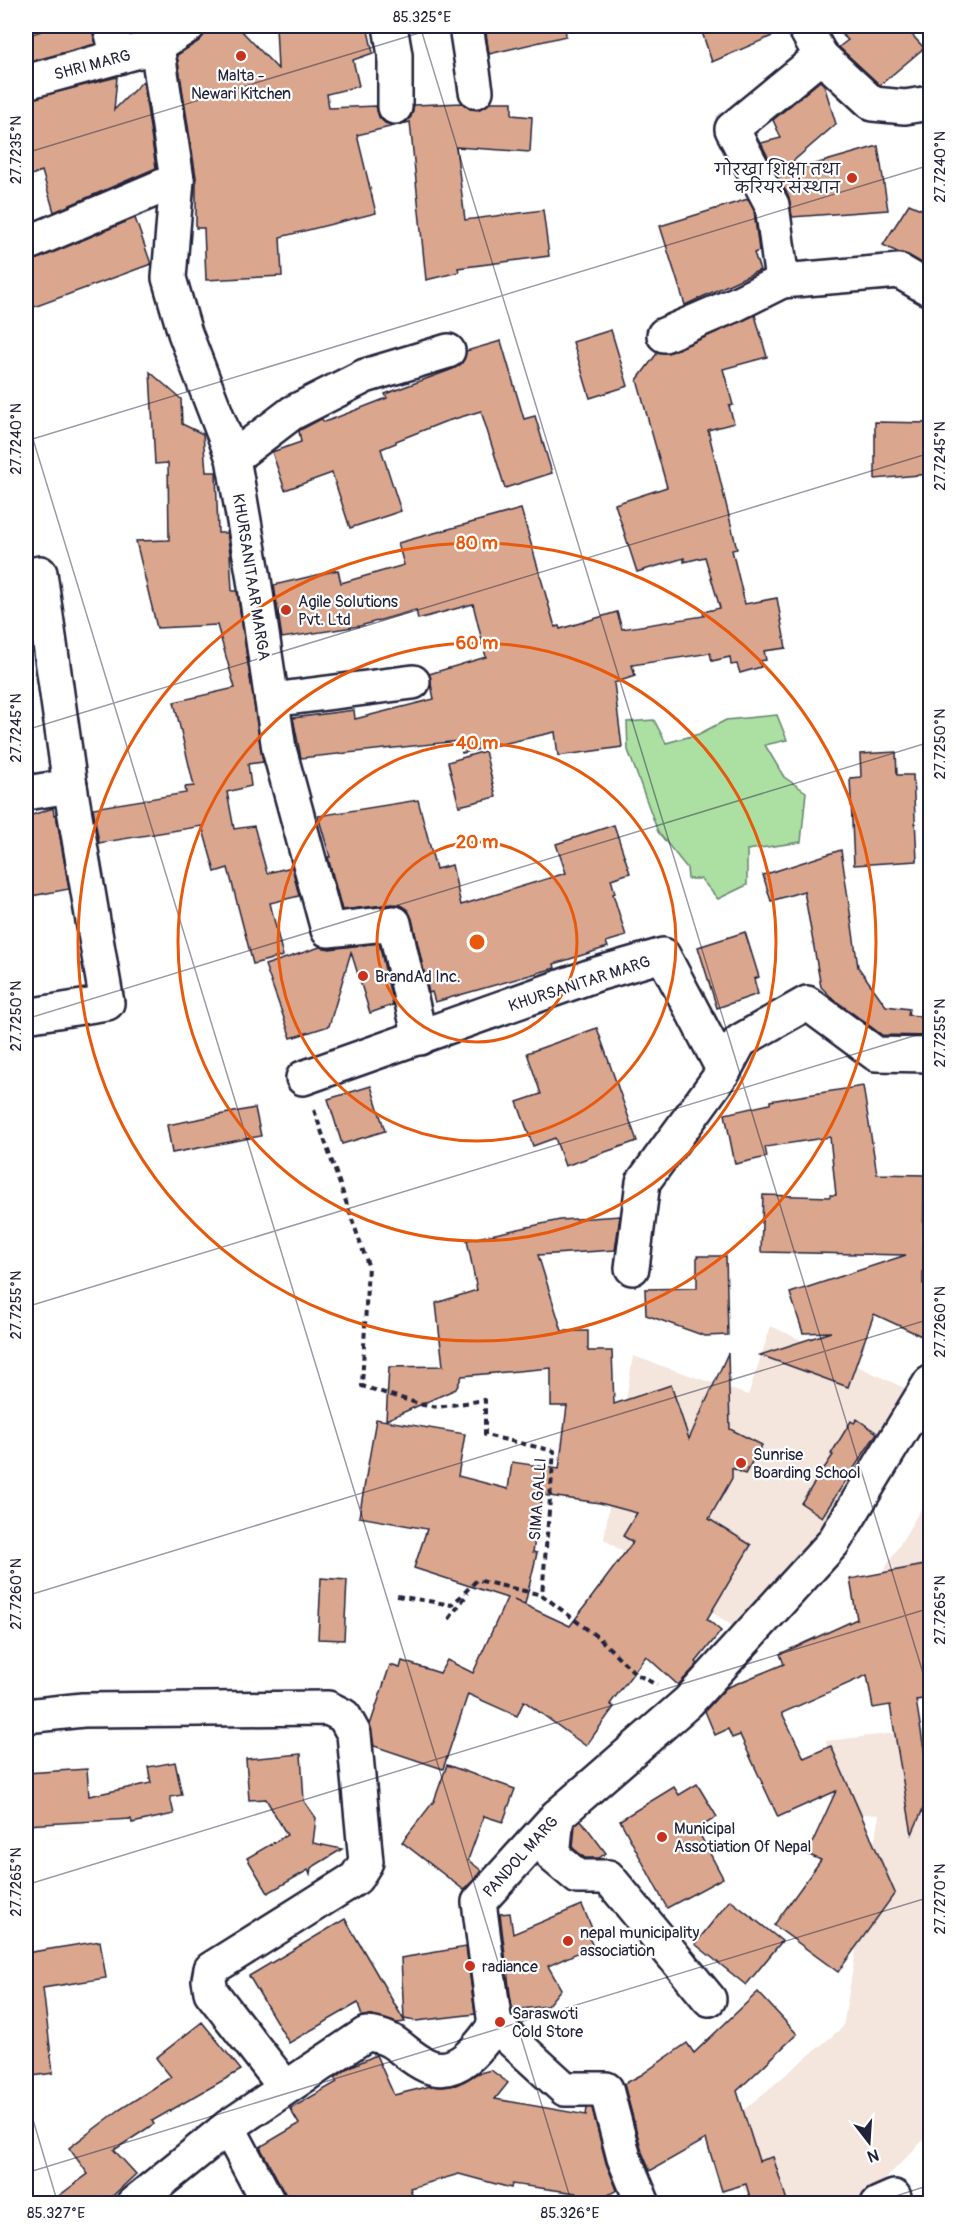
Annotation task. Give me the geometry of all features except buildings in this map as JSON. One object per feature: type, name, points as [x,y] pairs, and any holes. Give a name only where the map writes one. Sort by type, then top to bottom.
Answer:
[{"type":"street","points":[[110,26],[118,57]]},
{"type":"street","name":"SHRI MARG","points":[[26,82],[157,46],[189,26]]},
{"type":"street","points":[[390,26],[395,56],[395,107]]},
{"type":"street","points":[[466,26],[476,91]]},
{"type":"street","points":[[804,26],[821,56],[873,104],[905,107],[930,103]]},
{"type":"street","name":"KHURSANITAAR MARGA","points":[[157,46],[177,180],[169,278],[185,333],[233,458],[279,749],[328,930],[394,923],[420,1038]]},
{"type":"street","points":[[782,280],[772,205],[732,129],[821,56]]},
{"type":"street","points":[[26,244],[177,180]]},
{"type":"street","points":[[664,334],[736,304],[782,280],[899,271],[930,289]]},
{"type":"street","points":[[233,458],[292,413],[365,376],[448,351]]},
{"type":"street","points":[[26,576],[40,573],[70,786],[107,1003],[26,1016]]},
{"type":"street","points":[[272,700],[413,682]]},
{"type":"street","points":[[26,793],[70,786]]},
{"type":"street","name":"KHURSANITAR MARG","points":[[303,1078],[597,974],[663,955],[724,1071]]},
{"type":"street","points":[[632,1268],[643,1182],[724,1071],[740,1041],[807,1003],[876,1054],[930,1055]]},
{"type":"street","name":"PANDOL MARG","points":[[495,2025],[479,1902],[557,1816],[688,1702],[832,1543],[930,1383]]},
{"type":"street","points":[[26,1716],[83,1710],[328,1708],[344,1716],[354,1734],[366,1862],[356,1878],[211,1969],[209,1980],[211,1992],[285,2087]]},
{"type":"street","points":[[557,1816],[553,1856],[578,1877],[608,1877],[709,1999]]},
{"type":"street","points":[[133,2204],[228,2127],[366,2034],[382,2035],[428,2066],[443,2068],[458,2064],[471,2056],[495,2025],[565,2089],[606,2089],[624,2158],[643,2204]]},
{"type":"street","points":[[228,2127],[269,2204]]},
{"type":"path","name":"SIMA GALLI","points":[[303,1078],[368,1264],[362,1386],[423,1405],[438,1407],[485,1400],[485,1435],[554,1451],[542,1595]]},
{"type":"path","points":[[477,1580],[542,1595],[600,1639],[636,1674],[688,1702]]},
{"type":"path","points":[[397,1596],[452,1605],[477,1580]]},
{"type":"path","points":[[449,1618],[477,1580]]},
{"type":"shaded area","points":[[913,26],[930,26],[930,49],[918,30]]},
{"type":"shaded area","name":"Sunrise Boarding School","points":[[771,1326],[911,1391],[822,1531],[734,1627],[604,1539],[633,1356],[748,1395]]},
{"type":"shaded area","points":[[930,1494],[930,1575],[876,1584]]},
{"type":"shaded area","points":[[930,1729],[930,2133],[861,2204],[754,2203],[731,2172],[715,2134],[843,2027],[879,1815],[833,1812],[826,1741]]},
{"type":"green space","points":[[777,715],[787,740],[765,745],[784,777],[806,792],[801,842],[747,850],[747,885],[718,899],[701,879],[688,879],[687,868],[658,832],[628,750],[627,722],[654,720],[666,743],[699,734],[726,720]]},
{"type":"place","name":"Malta - Newari Kitchen","points":[[241,56]]},
{"type":"place","name":"गोरखा शिक्षा तथा करियर संस्थान","points":[[852,178]]},
{"type":"place","name":"Agile Solutions Pvt. Ltd","points":[[286,610]]},
{"type":"place","name":"BrandAd Inc.","points":[[363,976]]},
{"type":"place","name":"Sunrise Boarding School","points":[[741,1463]]},
{"type":"place","name":"Municipal Assotiation Of Nepal","points":[[662,1837]]},
{"type":"place","name":"nepal municipality association","points":[[568,1941]]},
{"type":"place","name":"radiance","points":[[470,1966]]},
{"type":"place","name":"Saraswoti Cold Store","points":[[500,2022]]}]
